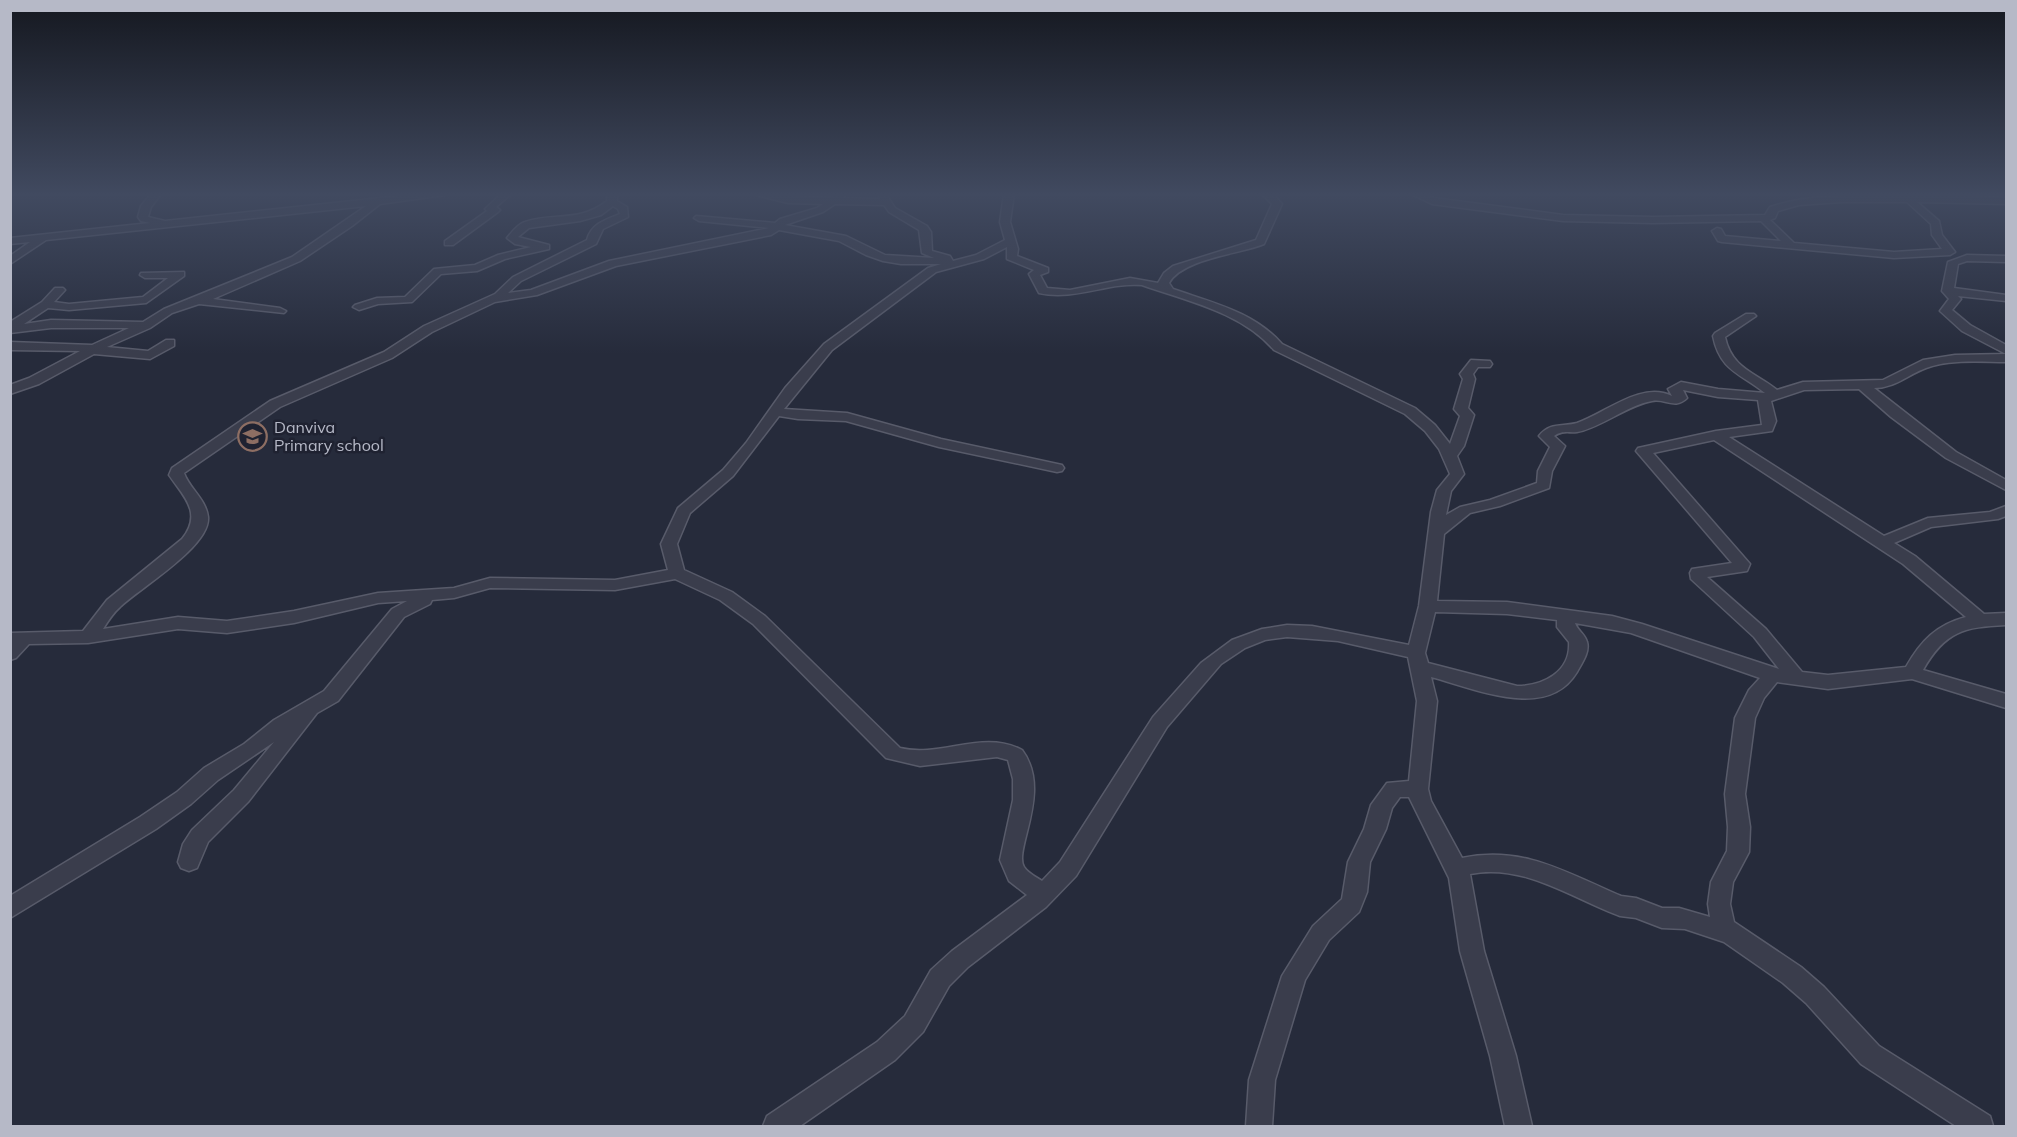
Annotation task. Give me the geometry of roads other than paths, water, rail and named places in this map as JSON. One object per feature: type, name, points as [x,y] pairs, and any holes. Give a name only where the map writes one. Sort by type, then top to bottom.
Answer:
[{"type":"street","points":[[10,261],[30,247]]},
{"type":"street","points":[[10,390],[34,381],[90,348],[146,325],[168,311],[296,259],[314,247]]},
{"type":"street","points":[[359,307],[377,301],[410,300],[438,271],[478,268],[502,257],[545,247]]},
{"type":"street","points":[[88,637],[113,604],[180,550],[198,528],[200,523],[198,507],[176,475],[177,471],[275,404],[388,355],[428,329],[490,301],[504,292],[517,279],[548,266],[563,255],[586,247]]},
{"type":"street","points":[[490,301],[533,292],[613,263],[695,247]]},
{"type":"street","points":[[860,247],[878,256],[900,260],[961,262]]},
{"type":"street","points":[[927,247],[927,253],[961,262]]},
{"type":"street","points":[[677,573],[669,544],[678,518],[688,506],[728,473],[823,353],[847,332],[924,275],[940,267],[980,257],[999,247]]},
{"type":"street","points":[[1013,247],[1011,255],[1013,259],[1044,270],[1034,274],[1043,291],[1077,293],[1134,281],[1168,290],[1240,317],[1266,332],[1278,347],[1410,411],[1430,428],[1449,456],[1457,474],[1444,490],[1419,661],[1427,701],[1418,789],[1421,802],[1456,868],[1462,885],[1472,951],[1503,1056],[1518,1126]]},
{"type":"street","points":[[1168,290],[1163,280],[1170,272],[1243,247]]},
{"type":"street","points":[[1812,247],[1894,255],[1950,252],[1946,247]]},
{"type":"street","points":[[2007,259],[1967,258],[1953,262],[1948,291],[1955,299],[1946,309],[1948,314],[1972,332],[2007,350]]},
{"type":"street","points":[[46,304],[69,307],[146,300],[180,274],[145,275]]},
{"type":"street","points":[[10,328],[46,304],[59,290]]},
{"type":"street","points":[[1948,291],[2007,298]]},
{"type":"street","points":[[196,300],[280,311]]},
{"type":"street","points":[[1750,316],[1719,336],[1721,352],[1739,372],[1770,396]]},
{"type":"street","points":[[10,328],[51,324],[146,325]]},
{"type":"street","points":[[10,345],[90,348],[150,355],[170,343]]},
{"type":"street","points":[[1438,531],[1465,510],[1495,503],[1544,485],[1545,471],[1558,447],[1546,436],[1560,427],[1576,428],[1640,399],[1660,395],[1672,401],[1680,398],[1675,389],[1681,386],[1719,393],[1770,396],[1803,386],[1892,382],[1923,364],[1955,359],[2007,358]]},
{"type":"street","points":[[1449,456],[1457,446],[1467,415],[1461,410],[1469,379],[1466,374],[1474,363],[1486,364]]},
{"type":"street","points":[[1861,384],[1896,414],[1951,454],[2007,486]]},
{"type":"street","points":[[1770,396],[1764,401],[1769,415],[1770,424],[1767,428],[1716,435],[1643,451],[1742,564],[1742,567],[1702,572],[1697,576],[1699,579],[1760,633],[1796,678]]},
{"type":"street","points":[[775,411],[798,415],[847,417],[939,443],[1057,468]]},
{"type":"street","points":[[1716,435],[1883,542],[1928,574],[1980,620]]},
{"type":"street","points":[[1883,542],[1928,522],[1993,516],[2007,510]]},
{"type":"street","points":[[10,908],[148,823],[184,798],[211,774],[251,749],[281,725],[335,692],[398,613],[412,604],[490,584],[615,585],[677,573],[726,596],[759,620],[893,753],[904,757],[928,759],[995,749],[1015,755],[1021,764],[1024,787],[1021,816],[1011,850],[1011,860],[1014,870],[1043,893]]},
{"type":"street","points":[[10,654],[17,639],[88,637],[165,624],[226,627],[294,617],[378,598],[440,595]]},
{"type":"street","points":[[1428,606],[1479,606],[1566,615],[1636,628],[1772,675],[1828,682],[1884,674],[1912,673],[2007,701]]},
{"type":"street","points":[[777,1126],[886,1051],[914,1024],[940,978],[960,959],[1043,893],[1068,869],[1084,846],[1109,800],[1160,722],[1173,711],[1206,668],[1240,642],[1274,631],[1297,629],[1419,661],[1516,693],[1532,693],[1562,681],[1577,657],[1578,640],[1566,627],[1566,615]]},
{"type":"street","points":[[1912,673],[1928,646],[1948,629],[1980,620],[2007,619]]},
{"type":"street","points":[[1729,933],[1720,919],[1719,904],[1722,882],[1738,852],[1739,827],[1735,794],[1746,718],[1756,695],[1772,675]]},
{"type":"street","points":[[189,862],[194,844],[200,836],[241,796],[312,708]]},
{"type":"street","points":[[1258,1126],[1262,1080],[1294,976],[1321,933],[1351,905],[1356,892],[1359,862],[1389,795],[1394,789],[1418,789]]},
{"type":"street","points":[[1456,868],[1485,862],[1526,866],[1620,906],[1649,910],[1662,918],[1680,918],[1729,933],[1792,975],[1815,994],[1870,1055],[1980,1126]]},
{"type":"place","name":"Danviva Primary school","points":[[253,436]]}]
